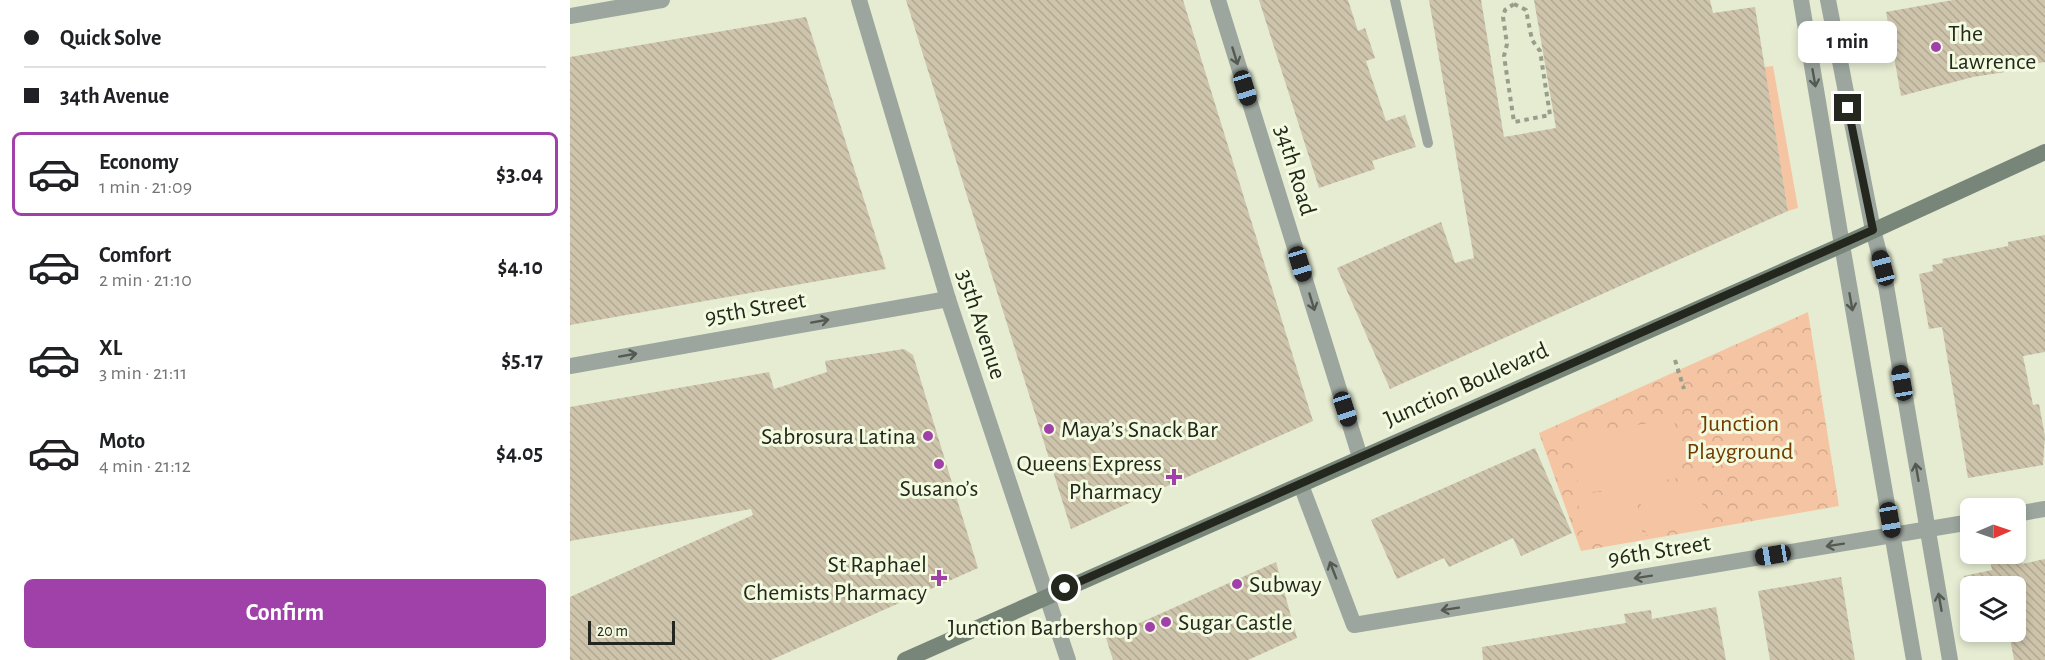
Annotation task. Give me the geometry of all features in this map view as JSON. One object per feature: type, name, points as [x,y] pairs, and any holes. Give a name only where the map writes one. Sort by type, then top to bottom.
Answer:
[{"type":"main road","name":"Junction Boulevard","points":[[905,660],[1842,245],[2045,152]]},
{"type":"street","points":[[570,16],[662,0]]},
{"type":"street","name":"35th Avenue","points":[[860,0],[948,298],[1068,660]]},
{"type":"street","name":"34th Road","points":[[1218,0],[1360,457]]},
{"type":"street","points":[[1801,0],[1914,660]]},
{"type":"street","points":[[1828,0],[1873,230],[1883,268],[1950,660]]},
{"type":"street","name":"95th Street","points":[[570,366],[948,298]]},
{"type":"street","name":"96th Street","points":[[1301,485],[1354,625],[1960,524]]},
{"type":"street","points":[[2026,512],[2045,509]]},
{"type":"lane","points":[[1395,0],[1428,143]]},
{"type":"path","points":[[1513,2],[1526,10],[1532,40],[1540,51],[1550,115],[1514,122],[1504,56],[1507,44],[1503,17],[1505,10],[1513,2]]},
{"type":"path","points":[[1675,360],[1684,389]]},
{"type":"green space","points":[[1773,66],[1798,208],[1788,211],[1764,67]]},
{"type":"green space","name":"Junction Playground","points":[[1808,312],[1839,506],[1581,551],[1539,433]]},
{"type":"green space","points":[[1674,419],[1683,477],[1580,494],[1571,436]]},
{"type":"green space","points":[[1698,479],[1706,524],[1646,535],[1638,489]]},
{"type":"green space","points":[[1634,486],[1643,536],[1585,545],[1577,496]]},
{"type":"building","points":[[906,0],[1183,0],[1313,421],[1071,529]]},
{"type":"building","points":[[1259,0],[1348,0],[1358,31],[1365,28],[1375,58],[1366,61],[1386,121],[1405,115],[1416,147],[1372,161],[1375,169],[1319,188]]},
{"type":"building","points":[[1429,0],[1481,0],[1504,137],[1556,128],[1534,0],[1710,0],[1713,13],[1755,7],[1788,211],[1390,389],[1337,268],[1441,222],[1455,263],[1474,258]]},
{"type":"building","name":"The Lawrence","points":[[1953,0],[2045,0],[2045,62],[2023,66],[2024,69],[1973,77],[1901,96],[1886,12]]},
{"type":"building","points":[[806,17],[886,269],[570,325],[570,57]]},
{"type":"building","points":[[2045,235],[2045,352],[2023,356],[2033,405],[2039,404],[2045,436],[2043,465],[1968,478],[1942,327],[1929,329],[1919,274],[1933,271],[1932,265],[1943,263],[1942,259],[2008,246],[2008,242]]},
{"type":"building","points":[[904,349],[913,355],[978,568],[771,660],[570,660],[570,597],[753,515],[751,509],[570,541],[570,407],[769,372],[774,389],[827,372],[825,361]]},
{"type":"building","points":[[1535,448],[1572,533],[1521,556],[1513,538],[1449,567],[1444,558],[1397,579],[1371,520]]},
{"type":"building","points":[[2045,559],[2045,660],[2014,660],[2011,642],[2026,642],[2026,576],[1964,576],[1992,570],[1991,564],[2026,564]]},
{"type":"building","points":[[1276,562],[1297,638],[1248,660],[1113,660],[1106,638]]},
{"type":"building","points":[[1841,577],[1855,660],[1770,660],[1758,591]]},
{"type":"building","points":[[1716,607],[1726,660],[1483,660],[1482,647],[1626,623],[1624,614],[1651,610],[1652,619]]},
{"type":"place","name":"The Lawrence","points":[[1936,47]]},
{"type":"place","name":"Maya’s Snack Bar","points":[[1049,429]]},
{"type":"place","name":"Sabrosura Latina","points":[[928,436]]},
{"type":"place","name":"Susano’s","points":[[939,464]]},
{"type":"place","name":"Queens Express Pharmacy","points":[[1174,477]]},
{"type":"place","name":"St Raphael Chemists Pharmacy","points":[[939,578]]},
{"type":"place","name":"Subway","points":[[1237,584]]},
{"type":"place","name":"Sugar Castle","points":[[1166,622]]},
{"type":"place","name":"Junction Barbershop","points":[[1150,627]]},
{"type":"route","points":[[1065,588],[1873,230],[1848,108]]}]
